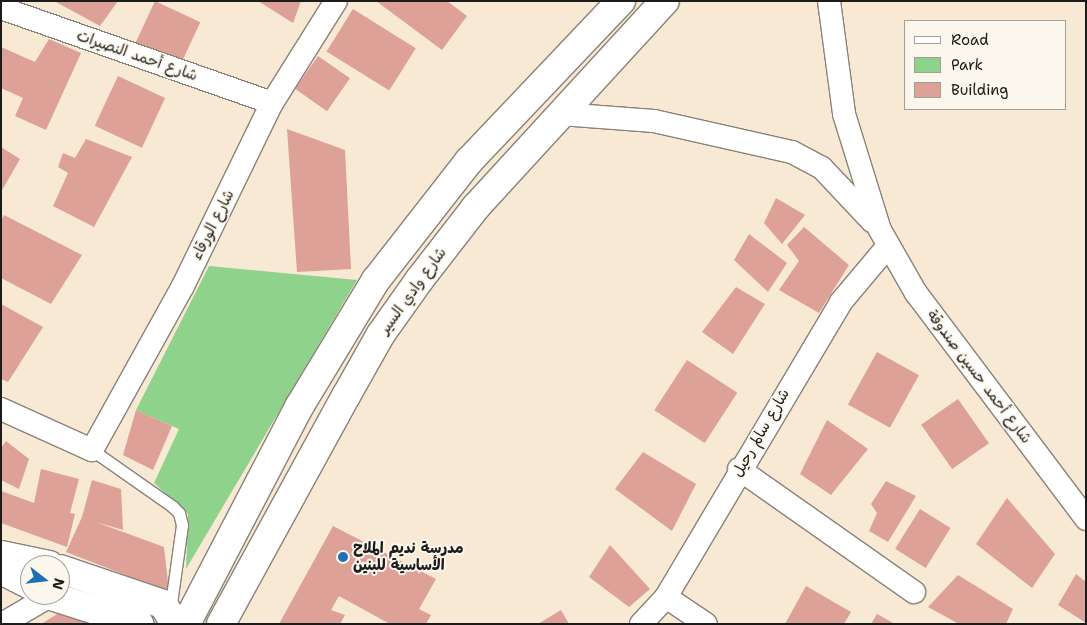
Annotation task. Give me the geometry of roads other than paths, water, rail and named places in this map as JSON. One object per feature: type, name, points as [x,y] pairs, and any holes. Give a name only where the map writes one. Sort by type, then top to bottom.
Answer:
[{"type":"main road","name":"شارع وادي السير","points":[[222,624],[382,334],[475,208],[665,1]]},
{"type":"main road","points":[[70,571],[154,600],[177,620],[313,382],[376,280],[468,161],[612,7]]},
{"type":"main road","points":[[1,555],[20,559]]},
{"type":"main road","points":[[245,624],[254,567]]},
{"type":"main road","points":[[1,570],[20,580]]},
{"type":"main road","points":[[70,601],[139,624]]},
{"type":"street","name":"شارع الورقاء","points":[[92,450],[182,286],[272,103],[336,1]]},
{"type":"street","name":"شارع أحمد حسين صندوقة","points":[[829,1],[844,114],[884,238]]},
{"type":"street","name":"شارع أحمد النصيرات","points":[[1,8],[272,103]]},
{"type":"street","name":"شارع أحمد حسين صندوقة","points":[[561,114],[654,121],[792,152],[822,168],[884,238],[916,293],[1086,519]]},
{"type":"street","name":"شارع سالم رحيل","points":[[641,624],[666,597],[739,469],[840,302],[884,238]]},
{"type":"street","points":[[1,409],[92,450]]},
{"type":"street","points":[[739,469],[914,592]]},
{"type":"street","points":[[666,597],[706,624]]},
{"type":"street","points":[[2,624],[26,605]]},
{"type":"lane","points":[[92,450],[172,506],[179,513],[182,525],[177,620]]},
{"type":"place","name":"مدرسة نديم الملاح الأساسية للبنين","points":[[343,557]]}]
